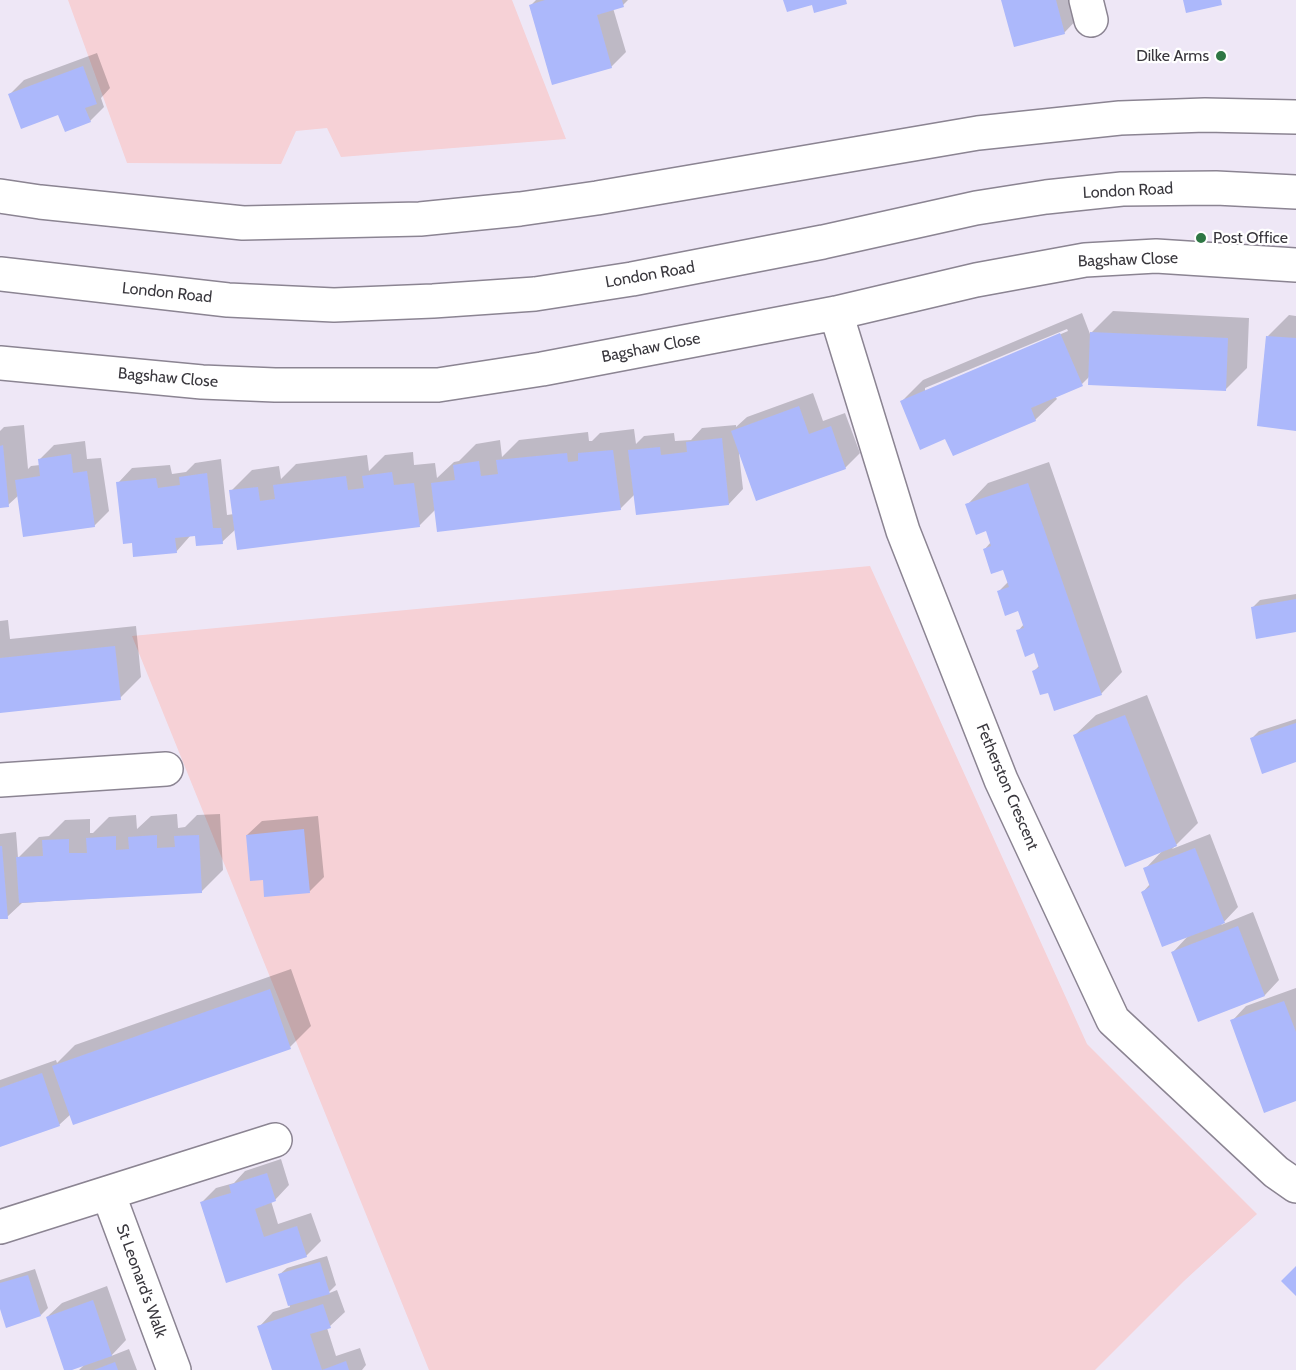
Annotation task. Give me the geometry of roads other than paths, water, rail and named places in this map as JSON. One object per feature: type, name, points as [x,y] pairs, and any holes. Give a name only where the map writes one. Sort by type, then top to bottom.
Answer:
[{"type":"main road","points":[[0,196],[243,223],[420,219],[520,209],[597,198],[978,133],[1120,118],[1205,115],[1296,117]]},
{"type":"main road","name":"London Road","points":[[0,274],[228,300],[334,305],[433,301],[535,294],[632,279],[823,242],[976,208],[1046,197],[1122,189],[1216,188],[1296,192]]},
{"type":"main road","name":"Bagshaw Close","points":[[0,363],[202,382],[275,385],[438,385],[542,369],[836,313],[976,280],[1085,260],[1156,256],[1296,265]]},
{"type":"main road","name":"Fetherston Crescent","points":[[836,313],[903,531],[1001,780],[1113,1020],[1276,1172],[1296,1186]]},
{"type":"main road","points":[[0,780],[166,769]]},
{"type":"main road","points":[[0,1227],[275,1140]]},
{"type":"main road","name":"St Leonard's Walk","points":[[108,1193],[174,1370]]},
{"type":"place","name":"Dilke Arms","points":[[1221,56]]},
{"type":"place","name":"Post Office","points":[[1201,238]]}]
